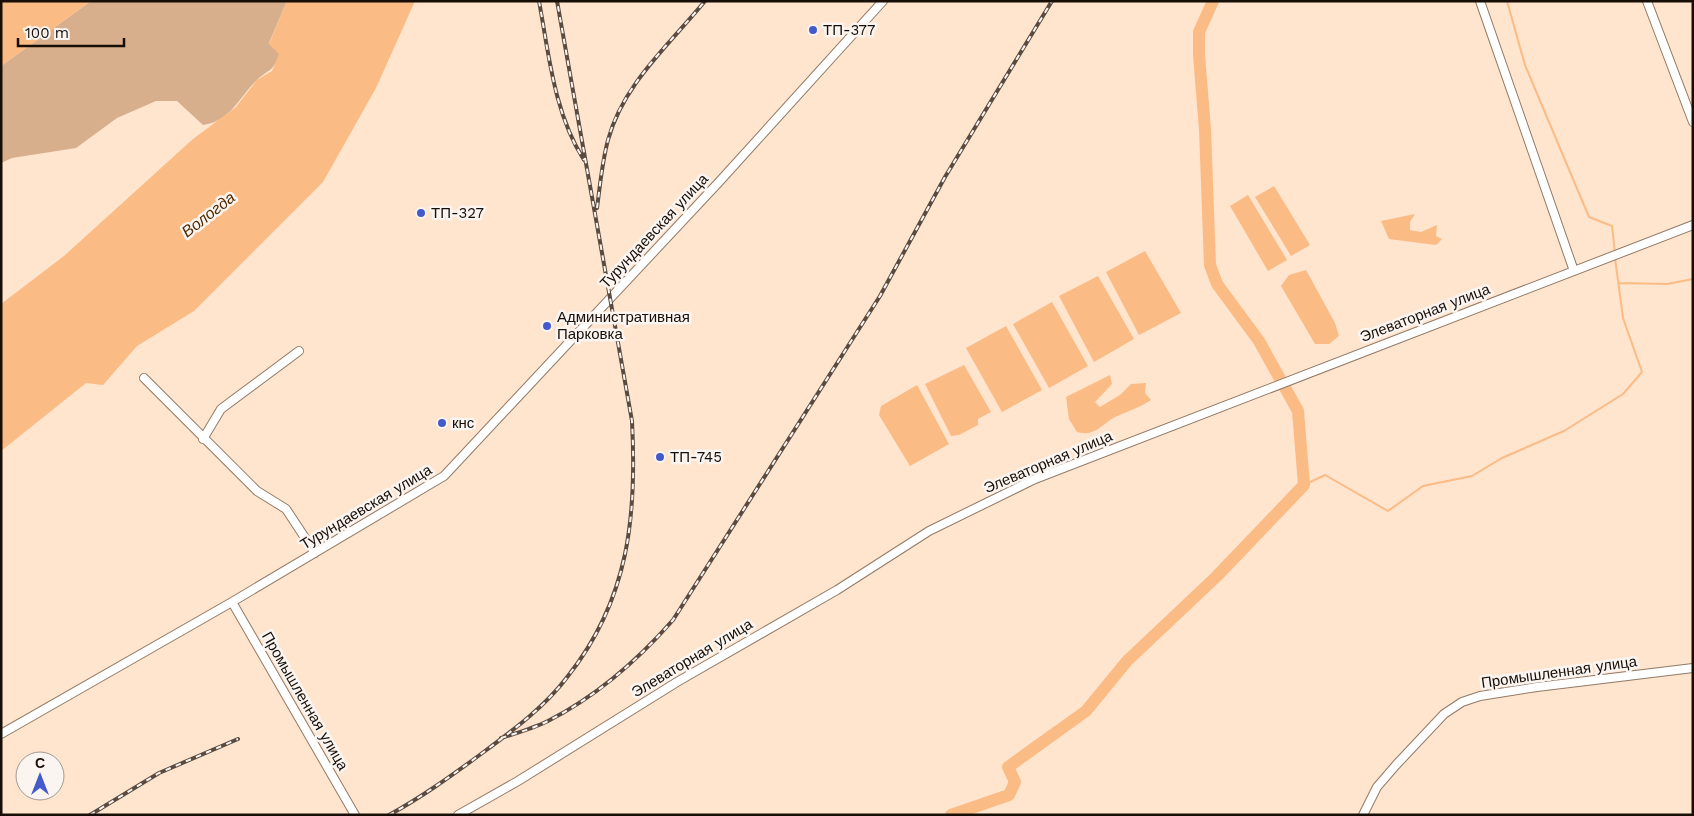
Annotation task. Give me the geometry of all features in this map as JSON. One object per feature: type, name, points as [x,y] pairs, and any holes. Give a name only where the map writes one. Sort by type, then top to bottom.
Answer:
[{"type":"street","name":"Турундаевская улица","points":[[1,734],[232,602],[444,476],[719,182],[883,1]]},
{"type":"street","points":[[1480,1],[1574,272]]},
{"type":"street","points":[[1647,1],[1693,122]]},
{"type":"street","name":"Элеваторная улица","points":[[458,815],[518,781],[677,682],[836,590],[929,531],[1035,479],[1693,225]]},
{"type":"street","points":[[202,439],[221,409],[299,350]]},
{"type":"street","points":[[144,378],[202,439],[257,491],[286,509],[315,553]]},
{"type":"street","name":"Промышленная улица","points":[[232,602],[355,815]]},
{"type":"street","name":"Промышленная улица","points":[[1363,815],[1377,787],[1396,765],[1444,714],[1462,702],[1480,696],[1537,687],[1693,668]]},
{"type":"shaded area","points":[[91,1],[287,1],[269,43],[280,54],[272,68],[257,80],[228,113],[213,123],[203,125],[177,101],[156,101],[117,118],[76,148],[12,158],[1,163],[1,66]]},
{"type":"water","points":[[1,1],[91,1],[1,66]]},
{"type":"water","name":"Вологда","points":[[287,1],[415,1],[376,88],[323,182],[194,311],[137,346],[103,385],[86,383],[1,451],[1,304],[64,256],[193,139],[236,107],[257,80],[272,71],[279,54],[269,44]]},
{"type":"water","points":[[1274,186],[1310,245],[1291,256],[1255,197]]},
{"type":"water","points":[[1248,195],[1287,260],[1268,271],[1230,206]]},
{"type":"water","points":[[1415,214],[1410,222],[1410,230],[1421,232],[1437,225],[1436,236],[1442,239],[1436,245],[1389,239],[1381,221]]},
{"type":"water","points":[[1145,251],[1181,313],[1139,335],[1106,272]]},
{"type":"water","points":[[1306,270],[1335,323],[1339,336],[1329,344],[1315,344],[1281,286],[1289,275]]},
{"type":"water","points":[[1098,276],[1134,339],[1094,362],[1059,296]]},
{"type":"water","points":[[1052,302],[1088,366],[1049,388],[1013,324]]},
{"type":"water","points":[[1006,326],[1042,390],[1002,412],[966,348]]},
{"type":"water","points":[[964,365],[991,412],[978,419],[978,425],[959,435],[951,436],[925,384]]},
{"type":"water","points":[[1110,375],[1112,384],[1095,402],[1100,407],[1120,395],[1131,384],[1146,383],[1145,393],[1151,400],[1115,417],[1093,432],[1077,432],[1069,419],[1066,397]]},
{"type":"water","points":[[917,385],[949,444],[910,466],[879,415],[881,406]]},
{"type":"waterway","points":[[951,815],[1009,795],[1015,782],[1008,767],[1086,711],[1127,661],[1217,576],[1304,485],[1298,411],[1259,341],[1217,284],[1210,265],[1199,32],[1213,1]]},
{"type":"waterway","points":[[1507,1],[1525,65],[1589,217],[1612,226],[1615,253]]},
{"type":"waterway","points":[[1304,485],[1325,475],[1388,511],[1423,486],[1472,476],[1502,458],[1564,431],[1623,394],[1642,372],[1623,318],[1615,258]]},
{"type":"waterway","points":[[1619,283],[1667,284],[1693,279]]},
{"type":"railway","points":[[539,1],[559,103],[574,142],[584,160]]},
{"type":"railway","points":[[389,815],[436,786],[493,745],[528,718],[559,687],[588,647],[604,617],[616,587],[625,555],[633,490],[632,421],[557,1]]},
{"type":"railway","points":[[597,208],[608,140],[615,120],[636,83],[705,1]]},
{"type":"railway","points":[[501,738],[543,724],[600,689],[645,650],[673,620],[880,296],[945,177],[1052,1]]},
{"type":"railway","points":[[90,815],[159,773],[238,739]]},
{"type":"place","name":"ТП-377","points":[[813,30]]},
{"type":"place","name":"ТП-327","points":[[421,213]]},
{"type":"place","name":"Административная Парковка","points":[[547,326]]},
{"type":"place","name":"кнс","points":[[442,423]]},
{"type":"place","name":"ТП-745","points":[[660,457]]}]
